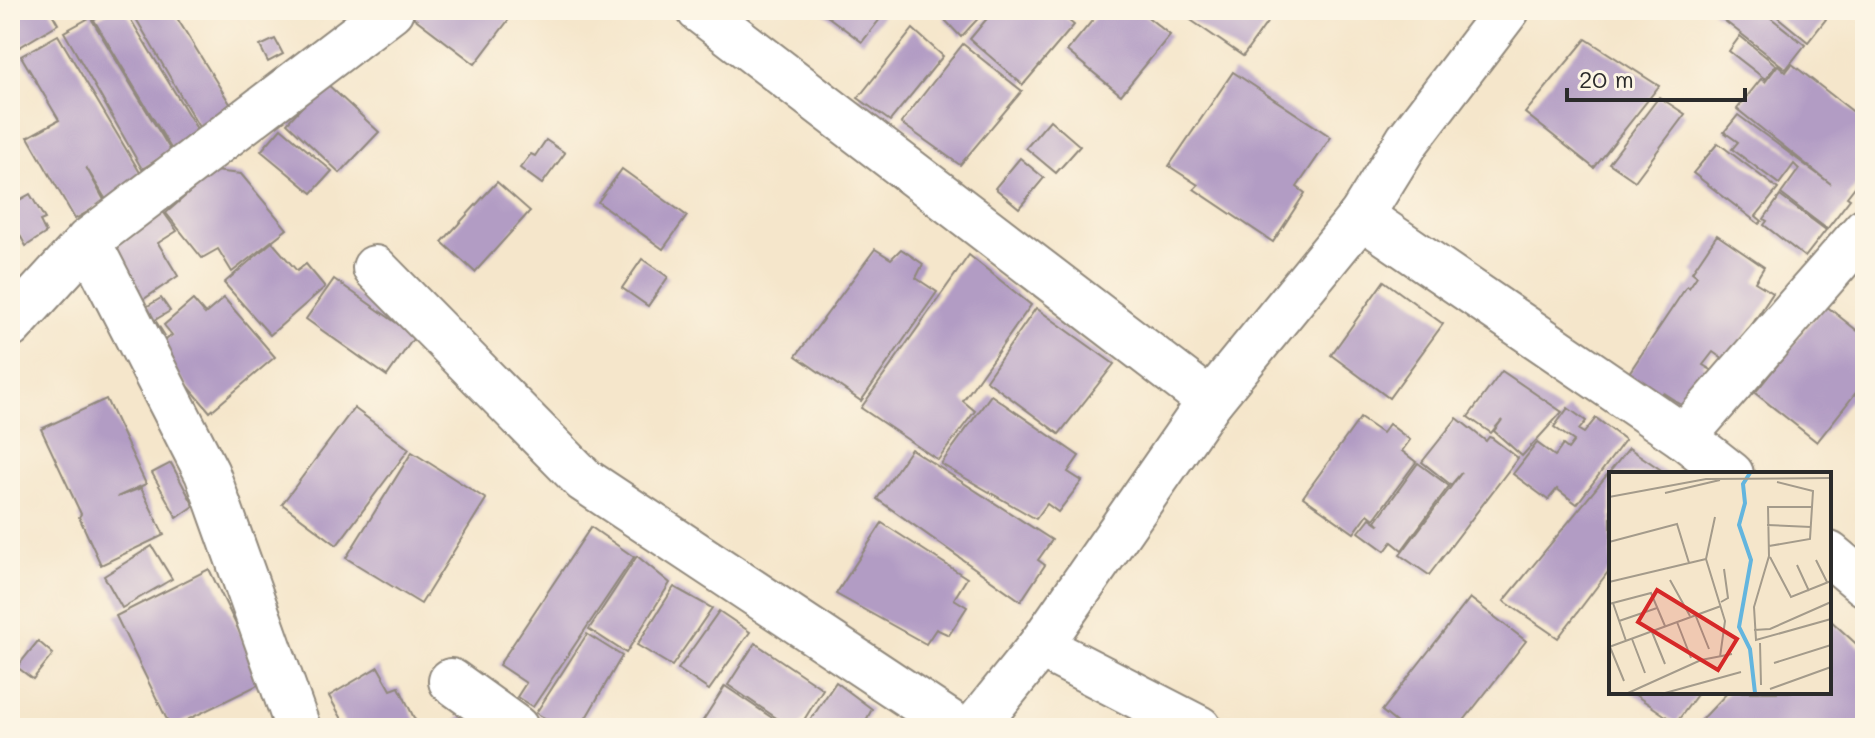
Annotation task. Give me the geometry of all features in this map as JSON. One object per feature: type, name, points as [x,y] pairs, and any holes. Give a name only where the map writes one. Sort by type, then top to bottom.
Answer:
[{"type":"street","points":[[10,326],[88,241],[391,10]]},
{"type":"street","points":[[699,10],[1210,401]]},
{"type":"street","points":[[974,728],[1040,646],[1210,401],[1361,216],[1408,140],[1507,10]]},
{"type":"street","points":[[1361,216],[1684,437],[1728,472]]},
{"type":"street","points":[[1684,437],[1865,230]]},
{"type":"street","points":[[88,241],[207,473],[298,728]]},
{"type":"street","points":[[375,268],[584,480],[958,728]]},
{"type":"street","points":[[1831,556],[1865,584]]},
{"type":"street","points":[[1040,646],[1199,728]]},
{"type":"street","points":[[451,681],[516,728]]},
{"type":"building","points":[[10,10],[50,10],[58,24],[18,48],[10,34]]},
{"type":"building","points":[[86,10],[102,10],[92,20],[171,151],[142,169],[64,32],[91,17]]},
{"type":"building","points":[[111,10],[125,10],[200,134],[172,150],[94,20]]},
{"type":"building","points":[[131,10],[172,10],[232,107],[200,129]]},
{"type":"building","points":[[412,10],[516,10],[475,64],[409,14]]},
{"type":"building","points":[[819,10],[887,10],[862,42]]},
{"type":"building","points":[[952,10],[986,10],[961,37],[944,19]]},
{"type":"building","points":[[994,10],[1056,10],[1074,25],[1023,85],[970,39]]},
{"type":"building","points":[[1101,10],[1139,10],[1170,35],[1121,95],[1067,51]]},
{"type":"building","points":[[1184,10],[1276,10],[1243,56],[1182,14]]},
{"type":"building","points":[[1711,10],[1761,10],[1805,45],[1786,69]]},
{"type":"building","points":[[1769,10],[1816,10],[1826,19],[1808,42]]},
{"type":"building","points":[[913,29],[943,56],[890,121],[858,98]]},
{"type":"building","points":[[58,35],[145,181],[108,203],[86,167],[105,202],[75,219],[28,137],[59,120],[21,56]]},
{"type":"building","points":[[1740,36],[1776,65],[1765,79],[1729,51]]},
{"type":"building","points":[[275,39],[283,54],[268,62],[260,46]]},
{"type":"building","points":[[1586,39],[1659,86],[1594,168],[1525,113]]},
{"type":"building","points":[[963,44],[1022,91],[960,165],[901,123]]},
{"type":"building","points":[[1792,64],[1865,121],[1865,174],[1827,229],[1781,194],[1799,169],[1794,164],[1779,184],[1732,149],[1738,142],[1724,132],[1738,115],[1831,184],[1737,109],[1761,79],[1765,82],[1778,65],[1786,72]]},
{"type":"building","points":[[1233,72],[1331,137],[1297,187],[1305,193],[1273,242],[1194,189],[1198,185],[1169,166]]},
{"type":"building","points":[[325,82],[379,132],[340,173],[287,123]]},
{"type":"building","points":[[1659,97],[1685,114],[1635,181],[1609,163]]},
{"type":"building","points":[[1050,120],[1080,146],[1056,173],[1026,148]]},
{"type":"building","points":[[281,128],[332,171],[312,193],[261,151]]},
{"type":"building","points":[[546,140],[565,153],[542,184],[520,168],[531,154],[535,156]]},
{"type":"building","points":[[1718,143],[1778,189],[1756,216],[1762,221],[1759,224],[1693,173]]},
{"type":"building","points":[[1020,158],[1044,178],[1019,208],[995,188]]},
{"type":"building","points":[[622,169],[687,216],[663,249],[598,202]]},
{"type":"building","points":[[214,171],[241,174],[287,229],[232,272],[218,249],[202,258],[166,213]]},
{"type":"building","points":[[497,182],[530,211],[475,272],[442,242]]},
{"type":"building","points":[[30,194],[45,219],[40,221],[46,233],[26,246],[10,218],[10,205]]},
{"type":"building","points":[[1780,196],[1826,230],[1805,257],[1764,225],[1767,221],[1764,219]]},
{"type":"building","points":[[159,206],[177,231],[158,243],[178,276],[141,301],[103,242]]},
{"type":"building","points":[[1717,235],[1764,267],[1755,282],[1773,293],[1727,362],[1713,352],[1703,365],[1713,371],[1688,409],[1663,393],[1658,401],[1625,379],[1687,286],[1689,288],[1697,276],[1692,272]]},
{"type":"building","points":[[272,242],[297,271],[306,264],[325,287],[270,335],[224,283]]},
{"type":"building","points":[[875,249],[891,259],[901,249],[923,264],[916,278],[937,292],[861,401],[796,356]]},
{"type":"building","points":[[969,255],[1031,305],[963,401],[975,411],[938,460],[861,408]]},
{"type":"building","points":[[642,259],[668,277],[648,306],[622,288]]},
{"type":"building","points":[[334,279],[415,336],[387,376],[306,319]]},
{"type":"building","points":[[1384,281],[1443,324],[1389,398],[1331,355]]},
{"type":"building","points":[[161,298],[170,311],[155,320],[165,336],[154,343],[136,313]]},
{"type":"building","points":[[224,298],[275,357],[210,412],[156,348],[172,335],[164,325],[193,300],[205,314]]},
{"type":"building","points":[[1825,305],[1865,337],[1865,381],[1817,442],[1755,393]]},
{"type":"building","points":[[1036,308],[1114,364],[1059,434],[986,380]]},
{"type":"building","points":[[1502,371],[1562,412],[1522,456],[1494,431],[1502,420],[1491,433],[1468,417]]},
{"type":"building","points":[[991,395],[1079,456],[1068,472],[1082,481],[1058,512],[1047,504],[1036,519],[941,464]]},
{"type":"building","points":[[106,399],[146,484],[117,497],[141,488],[164,535],[101,565],[41,429]]},
{"type":"building","points":[[354,408],[409,449],[337,545],[282,504]]},
{"type":"building","points":[[1568,408],[1586,421],[1579,430],[1584,433],[1596,418],[1625,440],[1577,504],[1557,489],[1548,500],[1513,474],[1537,443],[1555,456],[1563,445],[1568,449],[1574,441],[1554,427]]},
{"type":"building","points":[[1360,418],[1382,433],[1389,424],[1410,440],[1402,451],[1416,462],[1374,519],[1368,514],[1354,533],[1303,497]]},
{"type":"building","points":[[1457,418],[1486,441],[1492,438],[1518,458],[1429,575],[1400,555],[1462,472],[1451,485],[1422,462]]},
{"type":"building","points":[[1629,448],[1664,472],[1609,472]]},
{"type":"building","points":[[911,449],[1052,540],[1038,560],[1045,565],[1021,601],[877,499]]},
{"type":"building","points":[[412,452],[486,499],[421,604],[346,558]]},
{"type":"building","points":[[171,463],[194,506],[177,518],[152,473]]},
{"type":"building","points":[[1418,463],[1449,486],[1402,550],[1392,542],[1385,551],[1359,532],[1370,518],[1380,525],[1376,521]]},
{"type":"building","points":[[1609,472],[1609,571],[1558,638],[1504,601]]},
{"type":"building","points":[[882,523],[967,578],[954,599],[967,607],[949,635],[936,629],[926,644],[836,594]]},
{"type":"building","points":[[591,527],[634,557],[533,707],[517,697],[526,683],[499,665]]},
{"type":"building","points":[[152,546],[172,579],[122,608],[104,576]]},
{"type":"building","points":[[637,556],[670,583],[626,653],[589,629]]},
{"type":"building","points":[[209,569],[264,682],[171,728],[116,616]]},
{"type":"building","points":[[674,587],[712,608],[672,666],[637,645]]},
{"type":"building","points":[[1470,598],[1526,641],[1458,728],[1403,728],[1382,711]]},
{"type":"building","points":[[719,611],[750,632],[709,690],[678,669]]},
{"type":"building","points":[[1831,621],[1863,650],[1865,648],[1864,728],[1694,728],[1726,694],[1831,694]]},
{"type":"building","points":[[587,634],[622,656],[580,728],[562,728],[536,713]]},
{"type":"building","points":[[38,641],[53,654],[33,679],[17,667]]},
{"type":"building","points":[[755,643],[823,689],[799,728],[791,728],[728,685]]},
{"type":"building","points":[[378,667],[391,690],[399,687],[415,720],[408,725],[410,728],[347,728],[329,696]]},
{"type":"building","points":[[836,682],[872,709],[862,728],[805,728]]},
{"type":"building","points":[[725,686],[787,728],[710,728],[702,722]]},
{"type":"building","points":[[1634,694],[1698,694],[1676,723]]},
{"type":"building","points":[[468,710],[481,728],[447,728]]}]
